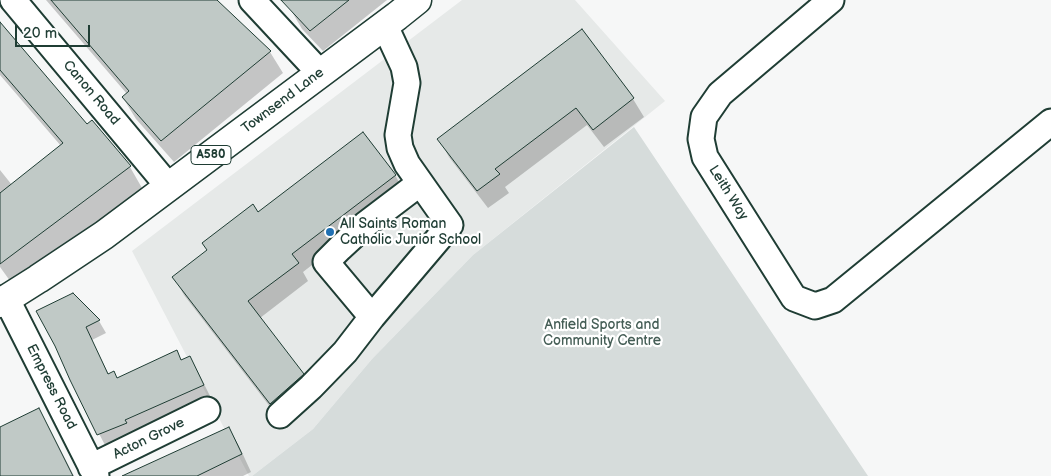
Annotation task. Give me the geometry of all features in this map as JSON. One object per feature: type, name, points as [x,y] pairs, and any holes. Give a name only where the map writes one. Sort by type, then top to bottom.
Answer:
[{"type":"main road","name":"Townsend Lane","points":[[3,300],[104,236],[417,0]]},
{"type":"street","name":"Canon Road","points":[[13,0],[169,187]]},
{"type":"street","points":[[252,0],[320,73]]},
{"type":"street","name":"Leith Way","points":[[831,0],[720,94],[704,117],[701,139],[704,157],[794,298],[815,306],[833,300],[1051,122]]},
{"type":"street","points":[[280,415],[345,352],[450,225],[407,164],[400,148],[398,134],[407,83],[404,66],[385,26]]},
{"type":"street","points":[[372,317],[326,262],[366,224],[420,183]]},
{"type":"street","name":"Empress Road","points":[[3,300],[93,472]]},
{"type":"street","name":"Acton Grove","points":[[93,472],[207,410]]},
{"type":"shaded area","name":"All Saints Roman Catholic Junior School","points":[[462,0],[575,0],[665,101],[473,255],[372,359],[313,429],[252,476],[249,476],[132,251]]},
{"type":"green space","name":"Anfield Sports and Community Centre","points":[[634,127],[868,476],[252,476],[313,429],[372,359],[473,255]]},
{"type":"building","points":[[51,0],[217,0],[271,51],[161,141],[122,97],[129,91]]},
{"type":"building","points":[[281,0],[349,0],[310,31]]},
{"type":"building","points":[[0,22],[87,124],[92,120],[131,166],[0,264],[0,193],[63,143],[0,70]]},
{"type":"building","points":[[582,29],[634,98],[593,130],[576,108],[495,169],[500,174],[477,191],[437,139]]},
{"type":"building","points":[[363,132],[396,175],[292,254],[299,263],[248,301],[304,374],[270,404],[172,277],[207,250],[202,243],[253,204],[258,212]]},
{"type":"building","points":[[73,293],[100,320],[86,327],[108,374],[114,371],[117,378],[177,350],[181,360],[190,356],[204,385],[125,420],[127,423],[97,435],[55,346],[36,311]]},
{"type":"building","points":[[39,408],[73,476],[0,476],[0,427]]},
{"type":"building","points":[[229,427],[242,454],[197,476],[122,476]]},
{"type":"place","name":"All Saints Roman Catholic Junior School","points":[[330,232]]}]
